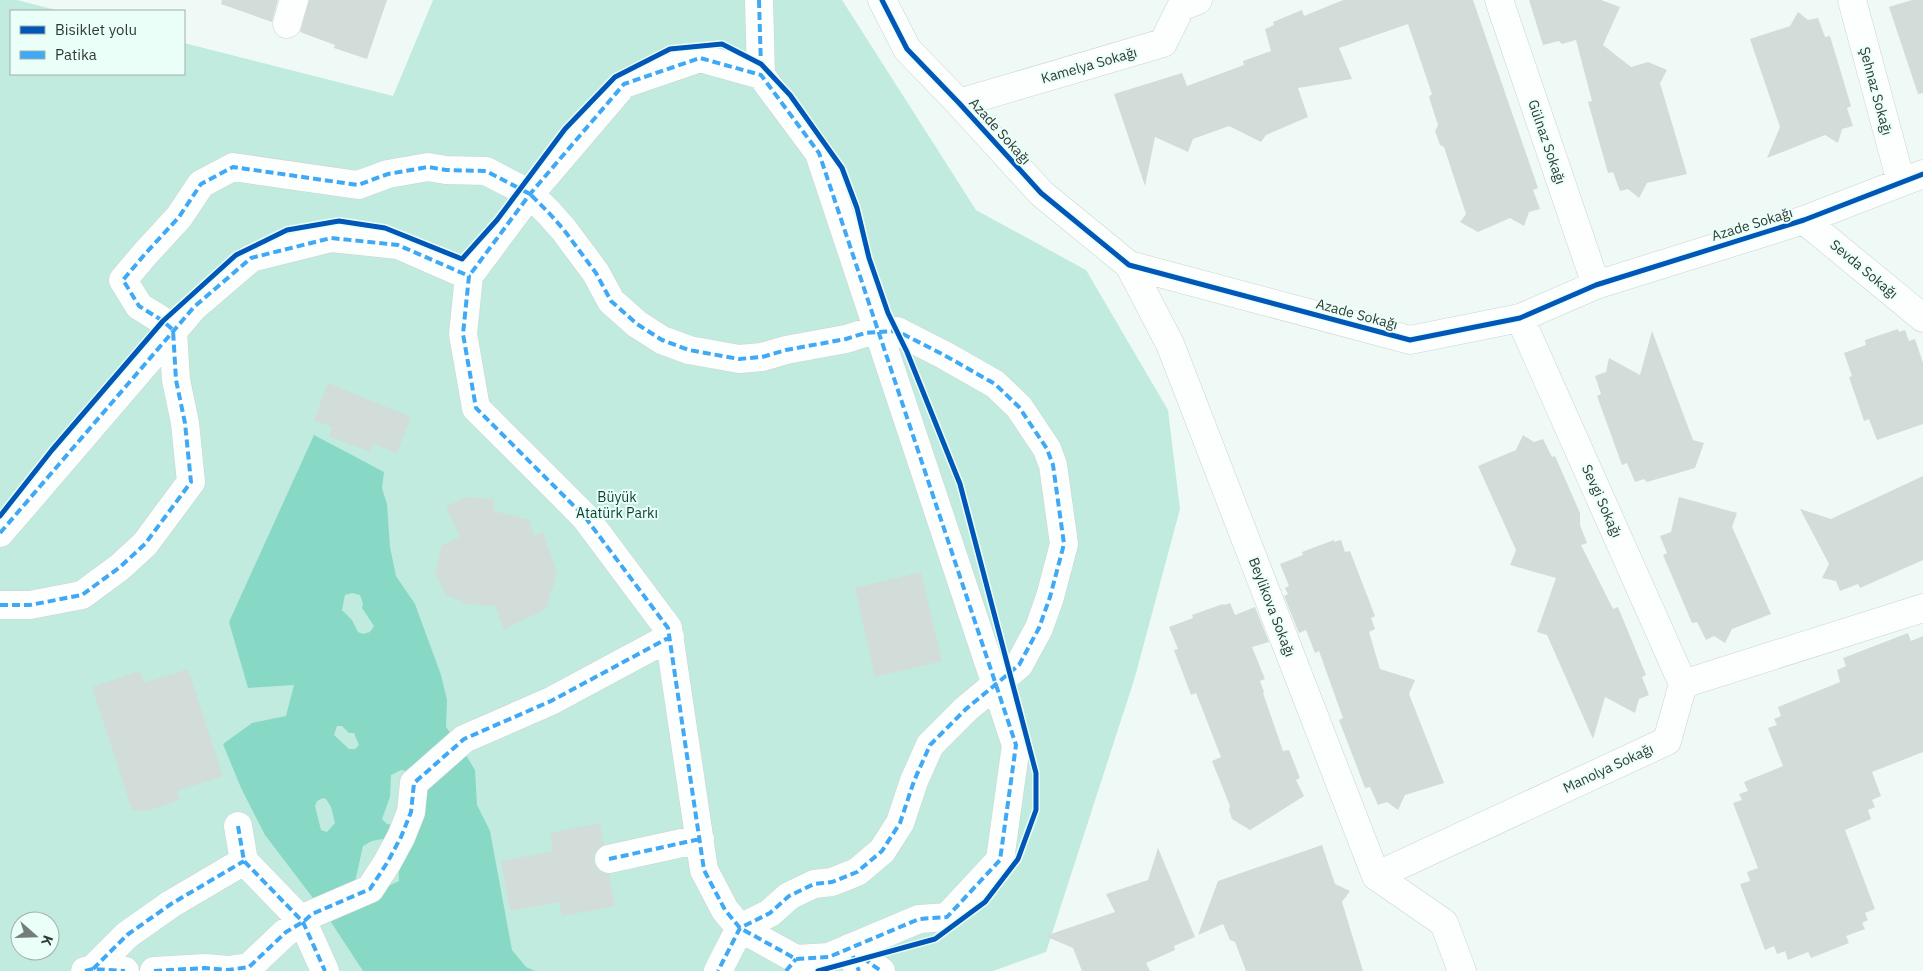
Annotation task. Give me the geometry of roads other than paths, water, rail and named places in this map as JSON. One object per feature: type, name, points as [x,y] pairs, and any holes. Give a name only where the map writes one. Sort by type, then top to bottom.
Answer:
[{"type":"street","points":[[759,0],[761,74],[819,153],[1016,745],[1000,860],[947,916],[919,919],[854,960]]},
{"type":"street","name":"Azade Sokağı","points":[[882,0],[907,49],[1041,193],[1129,265],[1410,340],[1520,318],[1596,285],[1804,220],[1912,178]]},
{"type":"street","name":"Kamelya Sokağı","points":[[959,103],[1163,43],[1181,7],[1198,0]]},
{"type":"street","name":"Gülnaz Sokağı","points":[[1499,0],[1596,285]]},
{"type":"street","name":"Şehnaz Sokağı","points":[[1852,0],[1912,178]]},
{"type":"street","points":[[761,74],[700,58],[624,84],[530,194],[468,276],[463,334],[476,408],[586,518],[668,628],[704,870],[725,910],[740,928],[791,965],[829,957],[854,960],[881,971]]},
{"type":"street","points":[[0,605],[30,605],[82,595],[120,567],[145,544],[191,482],[185,423],[176,380],[173,330],[163,321],[139,306],[123,280],[144,254],[179,217],[202,184],[234,167],[358,185],[388,174],[428,167],[486,172],[530,194],[564,230],[596,273],[611,301],[637,324],[662,340],[689,350],[739,359],[762,357],[786,350],[878,331],[897,331],[995,384],[1019,407],[1047,449],[1053,466],[1064,544],[1050,597],[1039,628],[1019,666],[966,709],[930,745],[914,781],[900,822],[882,851],[857,872],[832,882],[814,884],[789,896],[770,913],[740,928],[718,971]]},
{"type":"street","name":"Sevda Sokağı","points":[[1804,220],[1923,318]]},
{"type":"street","points":[[0,533],[194,306],[251,258],[331,238],[398,245],[468,276]]},
{"type":"street","name":"Beylikova Sokağı","points":[[1129,265],[1170,344],[1376,876]]},
{"type":"street","name":"Sevgi Sokağı","points":[[1520,318],[1683,684]]},
{"type":"street","points":[[1683,684],[1923,608]]},
{"type":"street","points":[[154,971],[205,968],[228,970],[249,967],[286,932],[313,915],[370,889],[396,846],[411,812],[414,783],[464,738],[551,701],[670,637]]},
{"type":"street","name":"Manolya Sokağı","points":[[1376,876],[1667,741],[1683,684]]},
{"type":"street","points":[[238,826],[244,861],[313,915],[325,971]]},
{"type":"street","points":[[609,858],[700,839]]},
{"type":"street","points":[[89,970],[128,935],[171,904],[244,861]]},
{"type":"street","points":[[1376,876],[1444,923],[1462,971]]},
{"type":"street","points":[[89,970],[125,971]]},
{"type":"park label","name":"Büyük Atatürk Parkı","points":[[617,506]]}]
